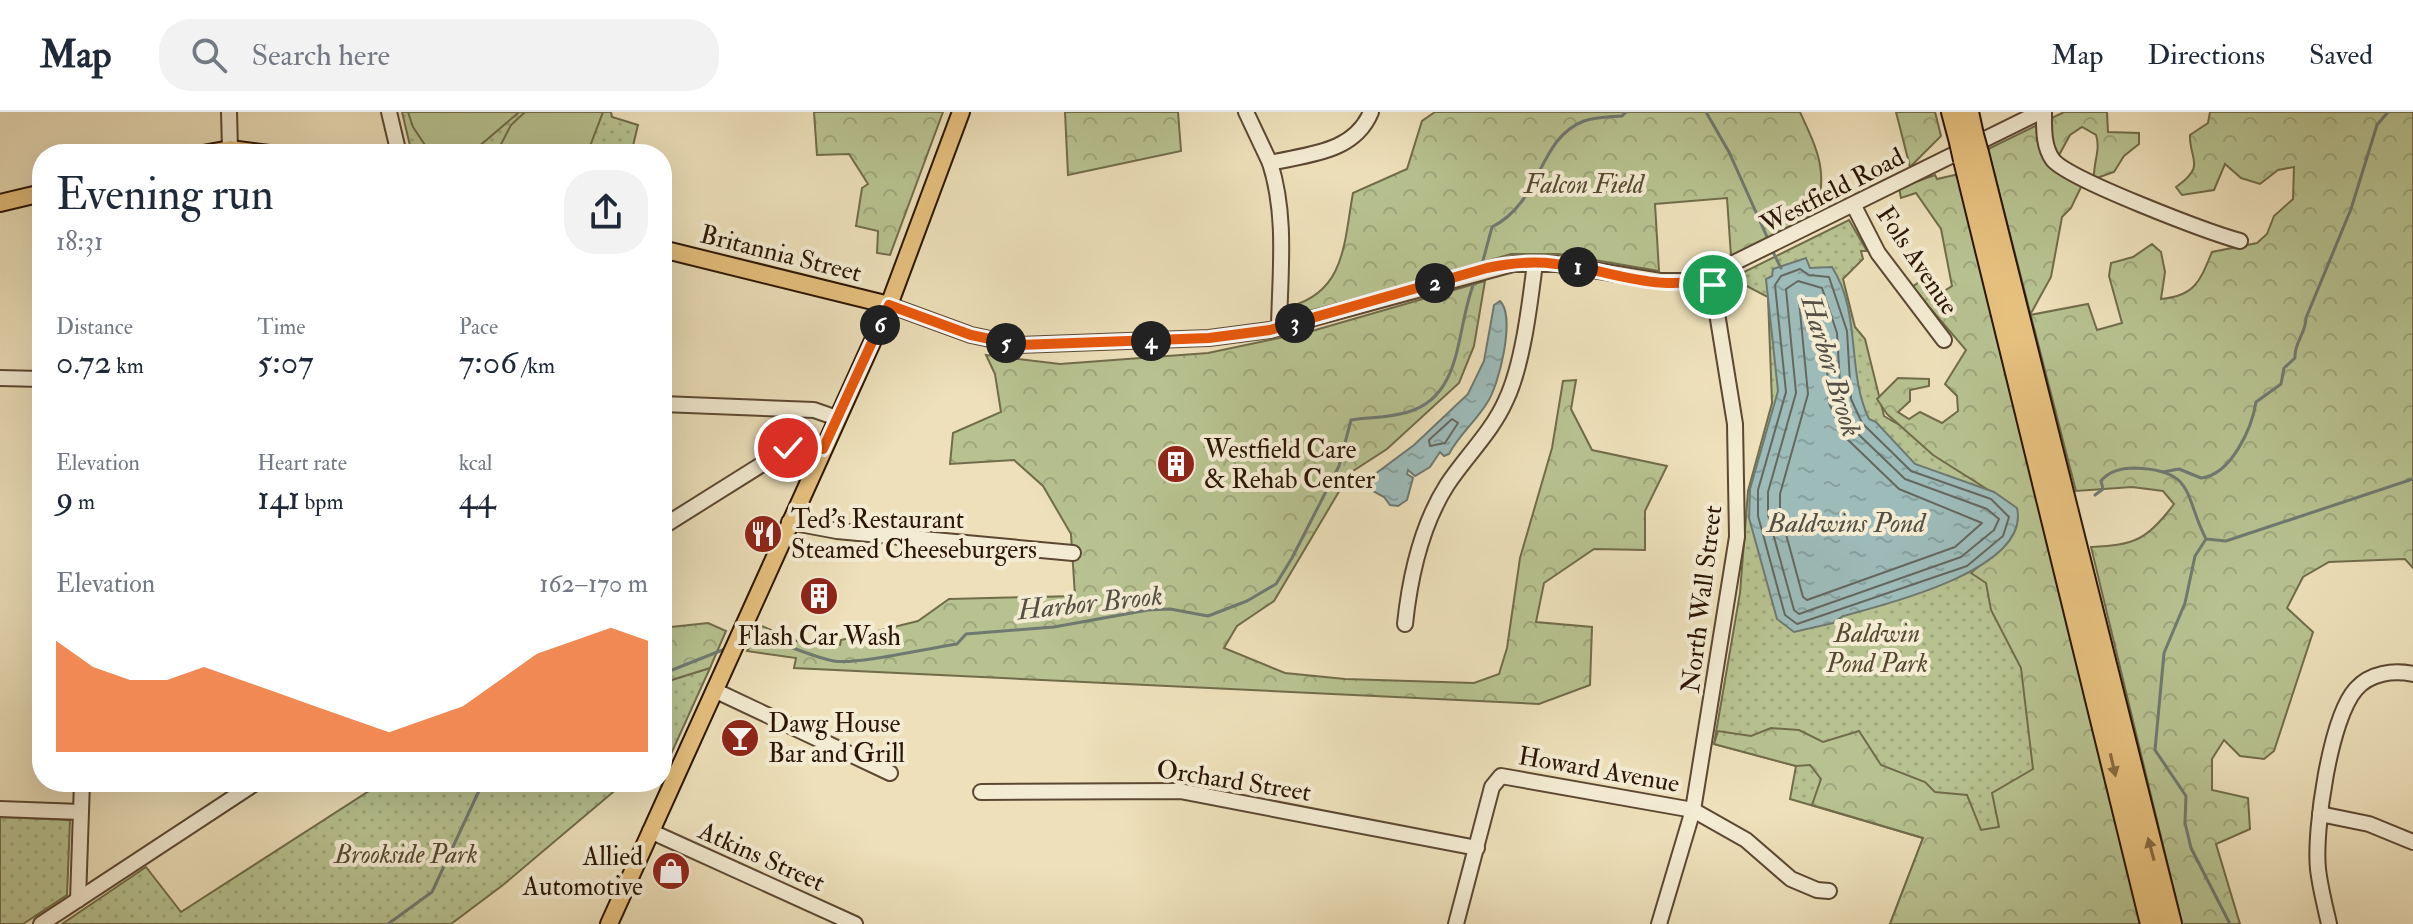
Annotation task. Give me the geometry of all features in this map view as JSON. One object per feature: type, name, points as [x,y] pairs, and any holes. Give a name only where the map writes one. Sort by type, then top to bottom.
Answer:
[{"type":"highway","points":[[1952,112],[1969,148],[2074,574],[2151,924]]},
{"type":"highway","points":[[1968,112],[1969,148]]},
{"type":"highway","points":[[2074,574],[2171,924]]},
{"type":"main road","points":[[672,783],[889,305],[961,112]]},
{"type":"main road","points":[[0,203],[32,195]]},
{"type":"main road","name":"Britannia Street","points":[[672,251],[889,305]]},
{"type":"main road","points":[[609,924],[668,792]]},
{"type":"street","points":[[229,112],[230,144]]},
{"type":"street","points":[[389,112],[397,144]]},
{"type":"street","points":[[1246,112],[1270,163],[1279,192],[1282,219],[1279,327]]},
{"type":"street","points":[[1270,163],[1338,147],[1355,137],[1371,112]]},
{"type":"street","points":[[2042,112],[2049,153],[2065,170],[2191,226],[2240,241]]},
{"type":"street","name":"Westfield Road","points":[[889,305],[987,339],[1027,346],[1062,346],[1209,338],[1279,327],[1493,267],[1535,263],[1674,282],[1697,281],[2042,112]]},
{"type":"street","name":"Fols Avenue","points":[[1854,206],[1870,241],[1944,340]]},
{"type":"street","points":[[1405,624],[1412,576],[1429,520],[1446,486],[1499,415],[1508,396],[1535,263]]},
{"type":"street","name":"North Wall Street","points":[[1659,924],[1693,810],[1734,566],[1739,510],[1735,424],[1711,276]]},
{"type":"street","points":[[0,378],[32,379]]},
{"type":"street","points":[[672,404],[814,410],[837,418]]},
{"type":"street","points":[[672,521],[788,448],[805,445],[823,449]]},
{"type":"street","points":[[789,522],[837,531],[1073,553]]},
{"type":"street","points":[[2329,924],[2318,868],[2320,814],[2344,705],[2357,687],[2375,676],[2395,672],[2413,674]]},
{"type":"street","points":[[714,690],[890,773]]},
{"type":"street","name":"Howard Avenue","points":[[1477,848],[1496,778],[1507,776],[1693,810],[1746,840],[1791,879],[1817,890],[1829,891]]},
{"type":"street","name":"Orchard Street","points":[[981,792],[1180,791],[1477,848]]},
{"type":"street","points":[[78,900],[82,792]]},
{"type":"street","points":[[41,924],[242,792]]},
{"type":"street","points":[[0,809],[81,812]]},
{"type":"street","points":[[2320,814],[2369,824],[2413,842]]},
{"type":"street","name":"Atkins Street","points":[[650,831],[855,924]]},
{"type":"street","points":[[1456,924],[1477,848]]},
{"type":"green space","points":[[402,112],[611,112],[612,117],[638,125],[633,144],[410,144]]},
{"type":"green space","points":[[408,112],[518,113],[482,144],[424,144]]},
{"type":"green space","points":[[525,112],[603,112],[591,144],[501,144],[511,125]]},
{"type":"green space","points":[[814,112],[943,112],[890,255],[877,253],[878,231],[856,226],[862,188],[868,184],[849,154],[817,155]]},
{"type":"green space","points":[[1065,112],[1178,112],[1181,151],[1068,175]]},
{"type":"green space","name":"Falcon Field","points":[[1435,112],[1800,112],[1820,162],[1819,200],[1815,215],[1731,256],[1727,198],[1655,204],[1659,271],[1559,254],[1511,254],[1305,314],[1292,310],[1291,306],[1323,289],[1332,276],[1344,246],[1353,193],[1407,169],[1422,121]]},
{"type":"green space","points":[[1896,112],[1935,112],[1941,136],[1910,167]]},
{"type":"green space","points":[[2064,112],[2107,112],[2108,132],[2139,133],[2139,144],[2124,156],[2114,172],[2094,179],[2098,146],[2096,135],[2082,127],[2070,135],[2058,157],[2081,187],[2071,208],[2062,217],[2051,277],[2030,314],[1988,149]]},
{"type":"green space","points":[[2210,112],[2413,112],[2413,568],[2405,559],[2329,562],[2303,577],[2287,608],[2313,632],[2274,751],[2264,759],[2240,756],[2224,740],[2212,759],[2212,790],[2248,798],[2250,829],[2216,844],[2240,924],[2182,924],[2091,547],[2139,538],[2156,526],[2174,504],[2163,491],[2132,487],[2076,491],[2031,315],[2088,304],[2097,330],[2122,323],[2109,276],[2111,263],[2133,257],[2152,244],[2161,252],[2165,272],[2161,299],[2172,297],[2195,285],[2212,252],[2257,243],[2267,234],[2274,216],[2293,199],[2294,167],[2278,170],[2260,184],[2241,178],[2225,164],[2214,190],[2182,195],[2176,187],[2194,167],[2190,135],[2208,123]]},
{"type":"green space","points":[[1959,174],[2142,924],[1890,924],[1923,838],[1812,805],[1821,779],[1810,765],[1796,766],[1714,744],[1718,731],[1751,736],[1771,728],[1799,730],[1823,742],[1859,731],[1881,765],[1925,782],[1935,792],[1967,795],[1981,830],[1999,827],[1992,793],[2033,769],[2021,668],[1991,610],[1986,583],[1971,573],[2009,536],[2014,517],[2012,505],[1933,455],[1887,414],[1877,399],[1898,378],[1929,379],[1929,386],[1910,390],[1910,401],[1898,412],[1909,419],[1920,412],[1942,423],[1958,411],[1957,396],[1945,384],[1966,350],[1912,287],[1925,278],[1936,296],[1952,286],[1941,229],[1916,193],[1901,198],[1899,188],[1935,175],[1937,179]]},
{"type":"green space","name":"Baldwin Pond Park","points":[[1849,220],[1867,251],[1861,251],[1863,259],[1843,279],[1855,327],[1865,339],[1884,416],[1926,434],[1971,436],[2091,924],[1890,924],[1923,838],[1790,799],[1796,766],[1714,744],[1740,593],[1748,491],[1772,403],[1768,297],[1741,283],[1722,283]]},
{"type":"green space","points":[[1485,281],[1474,346],[1459,383],[1387,449],[1350,473],[1274,601],[1237,626],[1224,648],[1285,673],[1345,679],[1474,683],[1499,674],[1507,648],[1520,558],[1552,448],[1563,381],[1576,380],[1571,409],[1592,450],[1667,466],[1645,511],[1645,550],[1594,549],[1544,583],[1536,622],[1592,627],[1590,685],[1539,704],[794,668],[796,658],[747,651],[762,626],[799,642],[840,645],[841,640],[918,621],[949,599],[1075,596],[1071,534],[1043,486],[1014,460],[950,464],[953,433],[1001,412],[995,374],[986,355],[1060,364],[1208,353],[1312,331]]},
{"type":"green space","points":[[708,623],[726,631],[710,668],[672,680],[672,627]]},
{"type":"green space","points":[[710,668],[672,752],[672,680]]},
{"type":"green space","name":"Brookside Park","points":[[367,792],[613,792],[503,885],[451,924],[62,924],[146,867],[181,912]]},
{"type":"green space","points":[[0,817],[70,820],[67,895],[23,924],[0,924]]},
{"type":"water","name":"Baldwins Pond","points":[[1806,258],[1810,268],[1832,267],[1841,285],[1851,323],[1858,382],[1869,419],[1876,422],[1915,464],[1994,492],[2017,508],[2015,530],[2002,549],[1980,566],[1922,593],[1843,616],[1833,623],[1794,632],[1777,619],[1749,518],[1750,489],[1778,391],[1766,279],[1772,276],[1773,269]]},
{"type":"water","points":[[1500,301],[1505,309],[1506,335],[1501,367],[1492,394],[1449,454],[1444,456],[1440,452],[1430,467],[1415,476],[1408,470],[1407,474],[1413,478],[1407,500],[1398,506],[1390,505],[1384,497],[1371,490],[1371,477],[1414,445],[1468,394],[1484,361],[1494,305]]},
{"type":"waterway","name":"Harbor Brook","points":[[1481,268],[1492,227],[1509,216],[1521,202],[1557,142],[1584,121],[1622,116],[1626,112]]},
{"type":"waterway","name":"Harbor Brook","points":[[1706,112],[1729,152],[1768,239]]},
{"type":"waterway","points":[[2163,472],[2179,469],[2201,478],[2222,469],[2245,437],[2256,402],[2281,384],[2284,368],[2295,358],[2306,318],[2351,209],[2377,125],[2388,112]]},
{"type":"waterway","name":"Harbor Brook","points":[[1772,250],[1781,268]]},
{"type":"waterway","name":"Harbor Brook","points":[[744,644],[767,642],[834,661],[859,661],[957,644],[966,634],[1054,627],[1148,610],[1170,609],[1208,616],[1247,601],[1276,584],[1292,558],[1339,466],[1351,420],[1408,412],[1427,403],[1440,390],[1456,356],[1476,278]]},
{"type":"waterway","name":"Harbor Brook","points":[[2095,495],[2103,489],[2101,481],[2116,471],[2135,468],[2169,474],[2185,488],[2206,539],[2226,541],[2413,479]]},
{"type":"waterway","points":[[2206,539],[2195,556],[2185,603],[2164,653],[2155,750],[2186,796],[2185,823],[2191,848],[2230,924]]},
{"type":"waterway","name":"Harbor Brook","points":[[672,670],[725,649]]},
{"type":"waterway","name":"Harbor Brook","points":[[388,924],[432,892],[478,792]]},
{"type":"place","name":"Westfield Care & Rehab Center","points":[[1176,464]]},
{"type":"place","name":"Ted's Restaurant Steamed Cheeseburgers","points":[[763,534]]},
{"type":"place","name":"Flash Car Wash","points":[[819,596]]},
{"type":"place","name":"Dawg House Bar and Grill","points":[[740,738]]},
{"type":"place","name":"Allied Automotive","points":[[671,871]]},
{"type":"route","points":[[788,448],[805,445],[823,449],[889,305],[995,341],[1027,346],[1062,346],[1251,334],[1487,268],[1521,263],[1557,264],[1674,282],[1697,281],[1711,276],[1713,285]]}]
